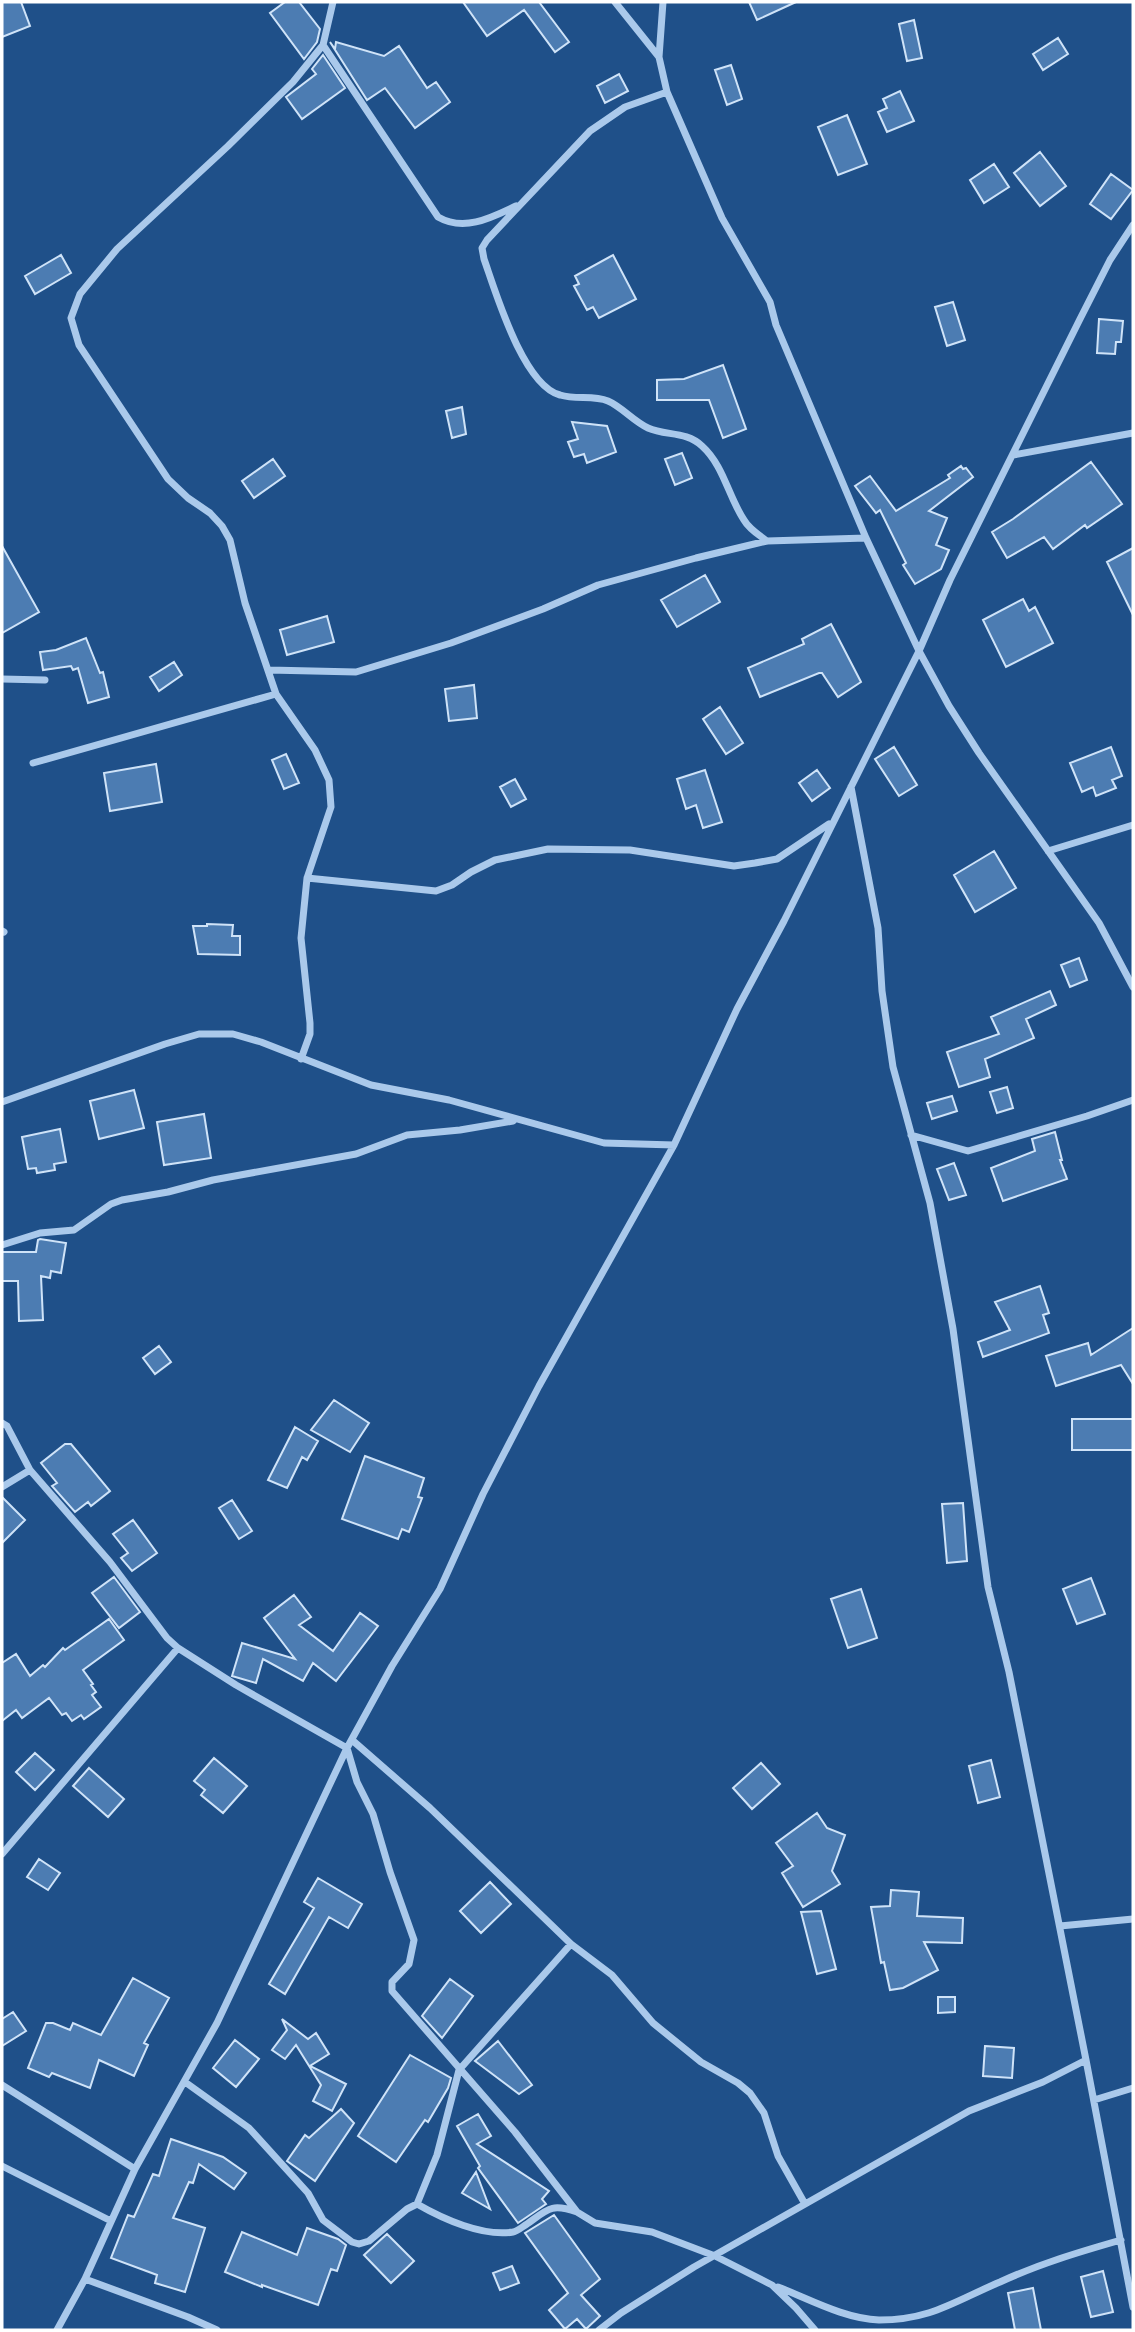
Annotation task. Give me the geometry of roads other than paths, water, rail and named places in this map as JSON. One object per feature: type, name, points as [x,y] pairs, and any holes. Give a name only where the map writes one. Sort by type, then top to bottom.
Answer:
[{"type":"street","points":[[301,1059],[310,1034],[301,938],[307,878],[331,807],[329,780],[316,750],[276,694],[245,603],[230,540],[210,513],[188,498],[168,479],[79,345],[71,318],[80,294],[117,249],[293,82],[323,45],[333,2]]},
{"type":"street","points":[[615,2],[659,57]]},
{"type":"street","points":[[663,2],[659,57],[667,92],[722,218],[770,302],[776,325],[866,538],[919,651],[972,741],[1099,923],[1133,988]]},
{"type":"street","points":[[323,45],[438,217],[448,223],[463,224],[481,221],[522,203]]},
{"type":"street","points":[[667,92],[625,107],[590,131],[482,248],[508,326],[528,367],[549,389],[560,395],[608,401],[637,423],[654,431],[691,437],[704,447],[719,468],[744,520],[767,541]]},
{"type":"street","points":[[57,2330],[85,2278],[135,2169],[217,2023],[347,1748],[392,1666],[440,1589],[483,1494],[539,1386],[674,1145],[737,1009],[919,651],[950,580],[1110,260],[1133,225]]},
{"type":"street","points":[[1013,455],[1133,433]]},
{"type":"street","points":[[269,670],[356,672],[452,643],[598,585],[767,541],[866,538]]},
{"type":"street","points":[[2,679],[44,680]]},
{"type":"street","points":[[33,763],[276,694]]},
{"type":"street","points":[[851,787],[878,928],[882,991],[893,1067],[930,1203],[953,1329],[988,1587],[1009,1672],[1133,2308]]},
{"type":"street","points":[[307,878],[436,891],[452,885],[495,860],[548,849],[630,850],[734,866],[777,859],[832,821]]},
{"type":"street","points":[[1048,851],[1133,825]]},
{"type":"street","points":[[2,1102],[164,1044],[199,1034],[233,1034],[261,1042],[371,1085],[449,1100],[604,1143],[674,1145]]},
{"type":"street","points":[[911,1135],[968,1151],[1133,1100]]},
{"type":"street","points":[[2,1245],[40,1233],[75,1230],[111,1204],[122,1200],[356,1154],[407,1135],[460,1130],[518,1120]]},
{"type":"street","points":[[2,1423],[7,1426],[30,1470],[110,1562],[167,1638],[236,1685],[347,1748],[357,1782],[373,1814],[414,1940],[410,1964],[392,1982],[392,1991],[515,2132],[577,2212]]},
{"type":"street","points":[[2,1487],[30,1470]]},
{"type":"street","points":[[2,1854],[178,1648]]},
{"type":"street","points":[[352,1740],[430,1808],[572,1944],[612,1975],[653,2023],[701,2062],[738,2082],[764,2113],[778,2156],[805,2204]]},
{"type":"street","points":[[1060,1926],[1133,1919]]},
{"type":"street","points":[[185,2082],[249,2128],[308,2193],[323,2220],[352,2242],[359,2244],[369,2241],[407,2208],[417,2204],[438,2155],[459,2070],[572,1944]]},
{"type":"street","points":[[599,2330],[621,2313],[715,2256],[969,2111],[1043,2082],[1086,2060]]},
{"type":"street","points":[[2,2085],[135,2169]]},
{"type":"street","points":[[1094,2100],[1133,2088]]},
{"type":"street","points":[[2,2166],[111,2221]]},
{"type":"street","points":[[417,2204],[463,2224],[499,2232],[516,2231],[547,2210],[560,2206],[595,2223],[652,2232],[715,2256],[772,2285],[849,2314],[877,2320],[917,2316],[948,2308],[999,2282],[1063,2256],[1121,2240]]},
{"type":"street","points":[[85,2278],[217,2330]]},
{"type":"street","points":[[772,2285],[815,2330]]}]
